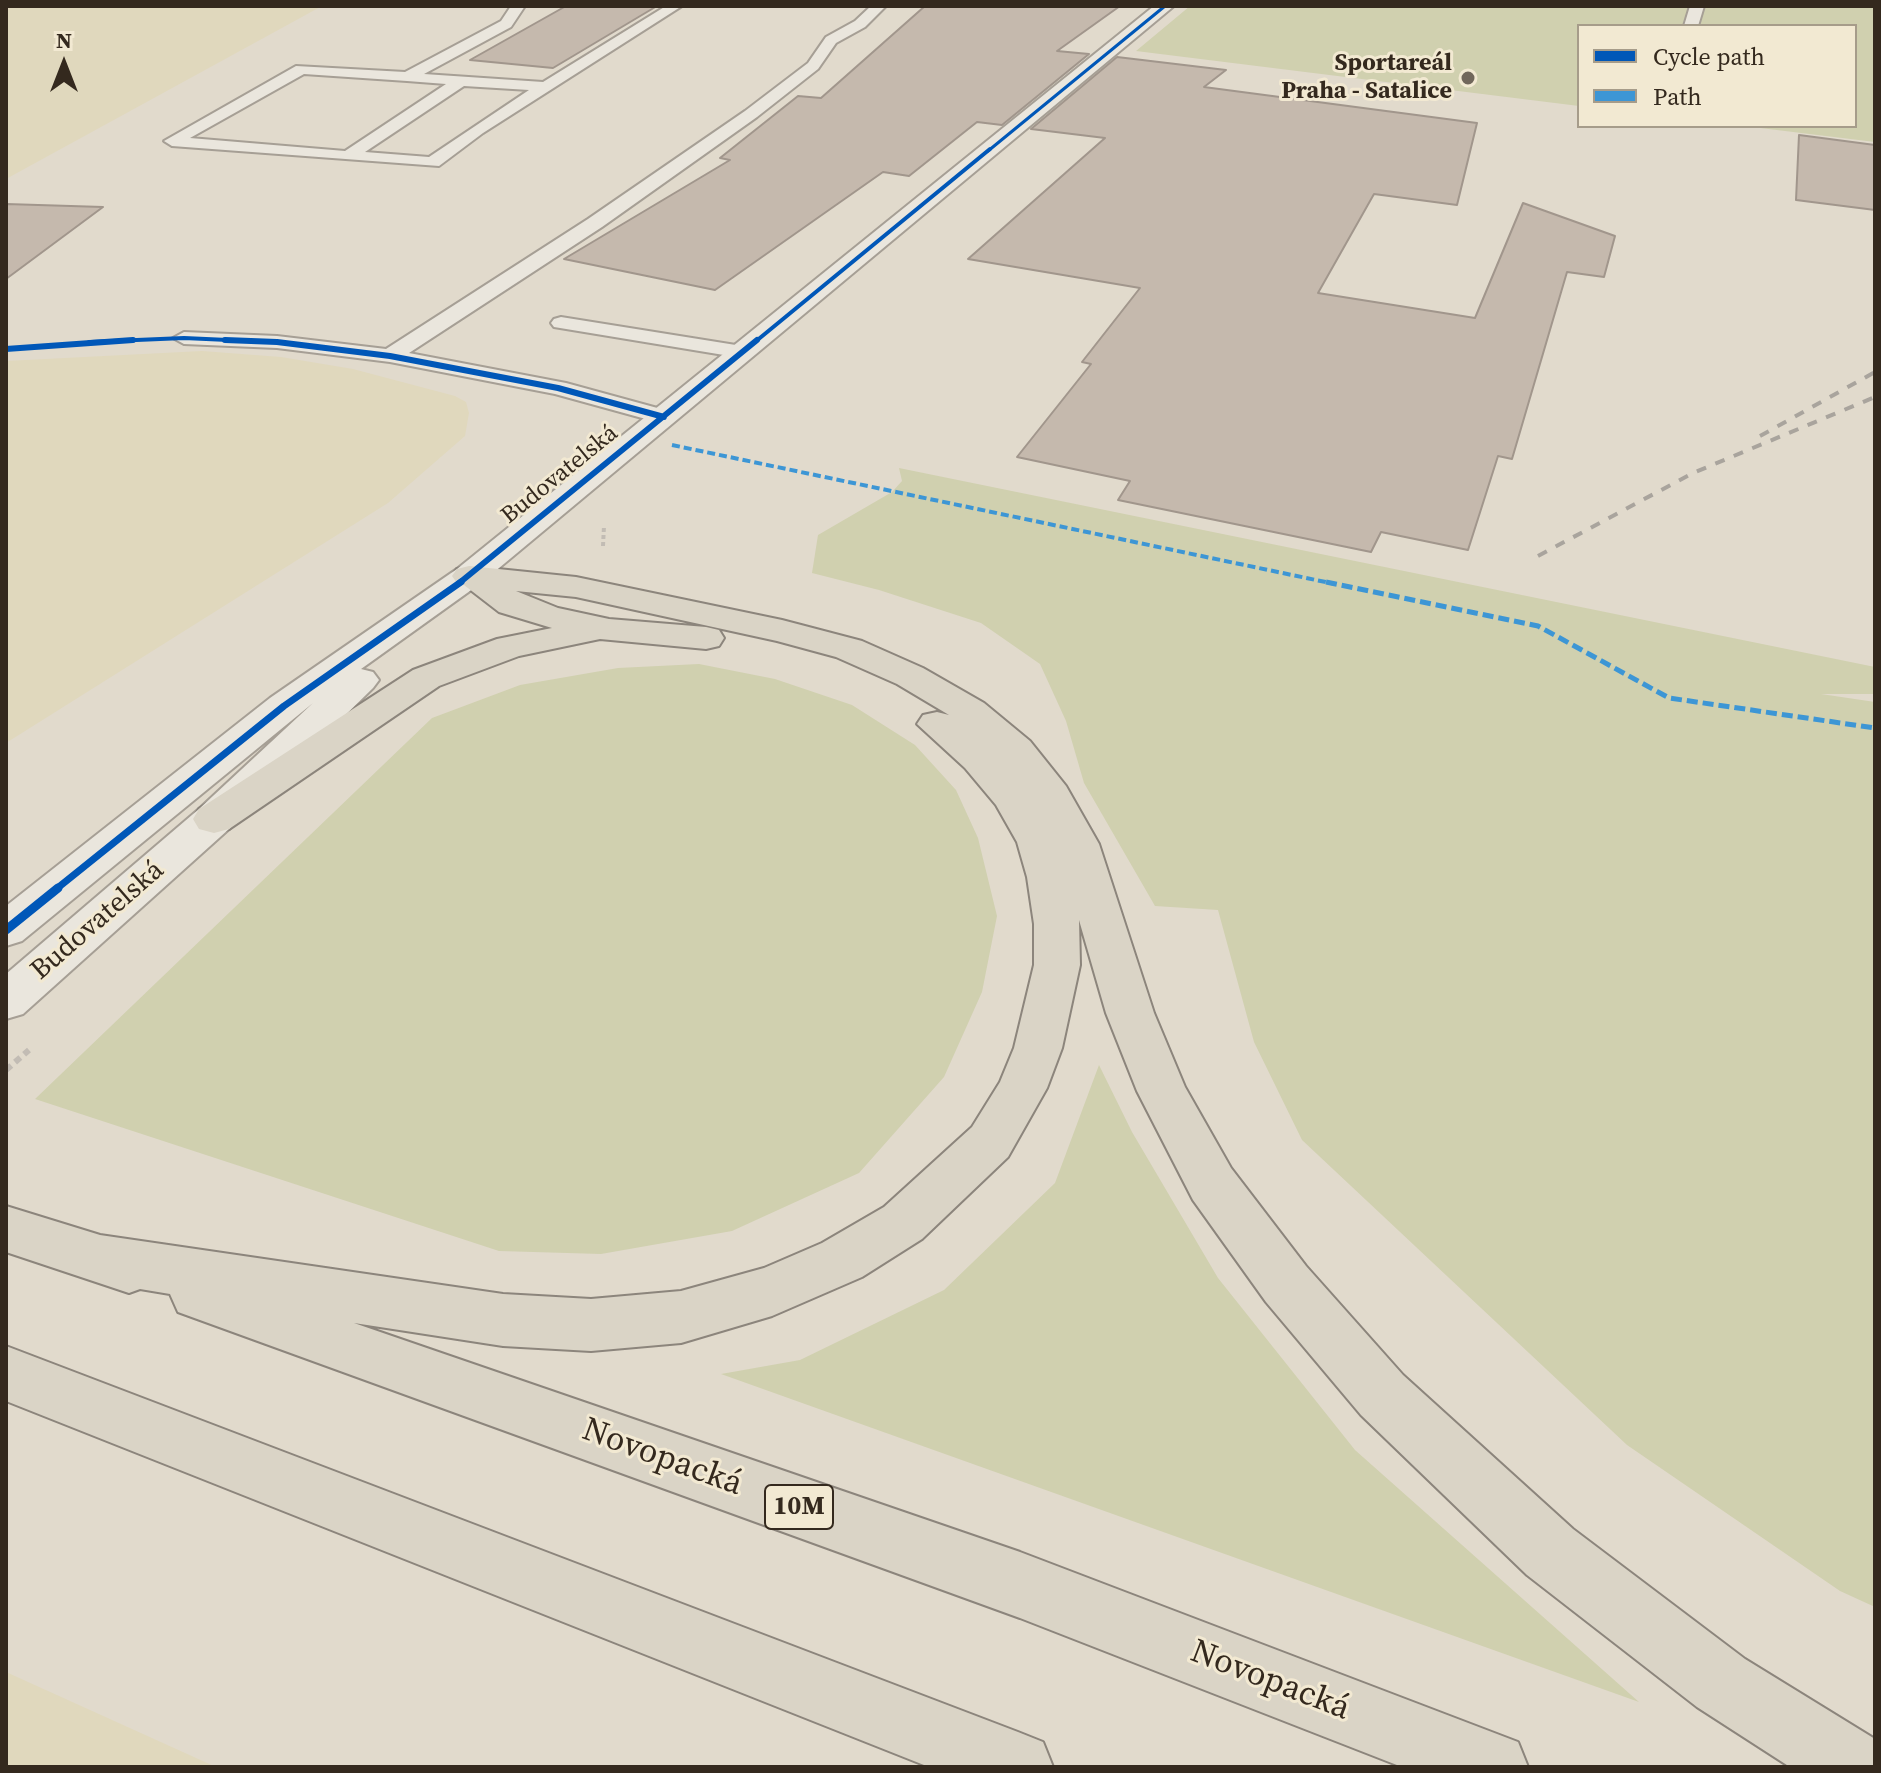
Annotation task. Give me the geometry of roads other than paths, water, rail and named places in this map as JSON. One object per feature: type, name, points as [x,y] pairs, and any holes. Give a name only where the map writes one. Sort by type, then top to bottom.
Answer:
[{"type":"highway","points":[[101,1259],[503,1320],[591,1325],[681,1317],[772,1291],[842,1260],[903,1223],[990,1142],[1022,1088],[1038,1048],[1057,965],[1057,924],[1049,877],[1038,842],[1013,798],[979,759],[947,730],[895,696],[843,672],[736,642],[609,630],[549,617],[524,608],[469,576]]},
{"type":"highway","points":[[469,576],[576,587],[782,631],[861,655],[910,676],[970,711],[1016,750],[1051,795],[1072,832],[1094,889],[1130,1013],[1162,1091],[1212,1184],[1286,1284],[1382,1395],[1550,1552],[1721,1683],[1854,1767]]},
{"type":"highway","points":[[214,819],[426,678],[510,647],[548,638],[609,630]]},
{"type":"highway","name":"Novopacká","points":[[6,1229],[101,1259],[1020,1585],[1493,1767]]},
{"type":"highway","points":[[6,1373],[1018,1767]]},
{"type":"street","name":"Budovatelská","points":[[6,930],[284,706],[469,576],[1165,6]]},
{"type":"street","name":"Budovatelská","points":[[6,1001],[214,819],[469,576]]},
{"type":"lane","points":[[407,77],[506,24],[518,6]]},
{"type":"lane","points":[[544,87],[301,69],[172,141],[433,162],[544,87],[675,6]]},
{"type":"lane","points":[[390,356],[595,223],[738,123],[813,66],[831,40],[860,24],[879,6]]},
{"type":"lane","points":[[348,156],[461,81]]},
{"type":"lane","points":[[561,323],[742,352]]},
{"type":"lane","points":[[184,338],[277,342],[390,356],[558,388],[664,417]]},
{"type":"railway","points":[[1760,436],[1875,372]]},
{"type":"railway","points":[[1538,556],[1693,473],[1875,397]]},
{"type":"place","name":"Sportareál Praha - Satalice","points":[[1468,78]]}]
